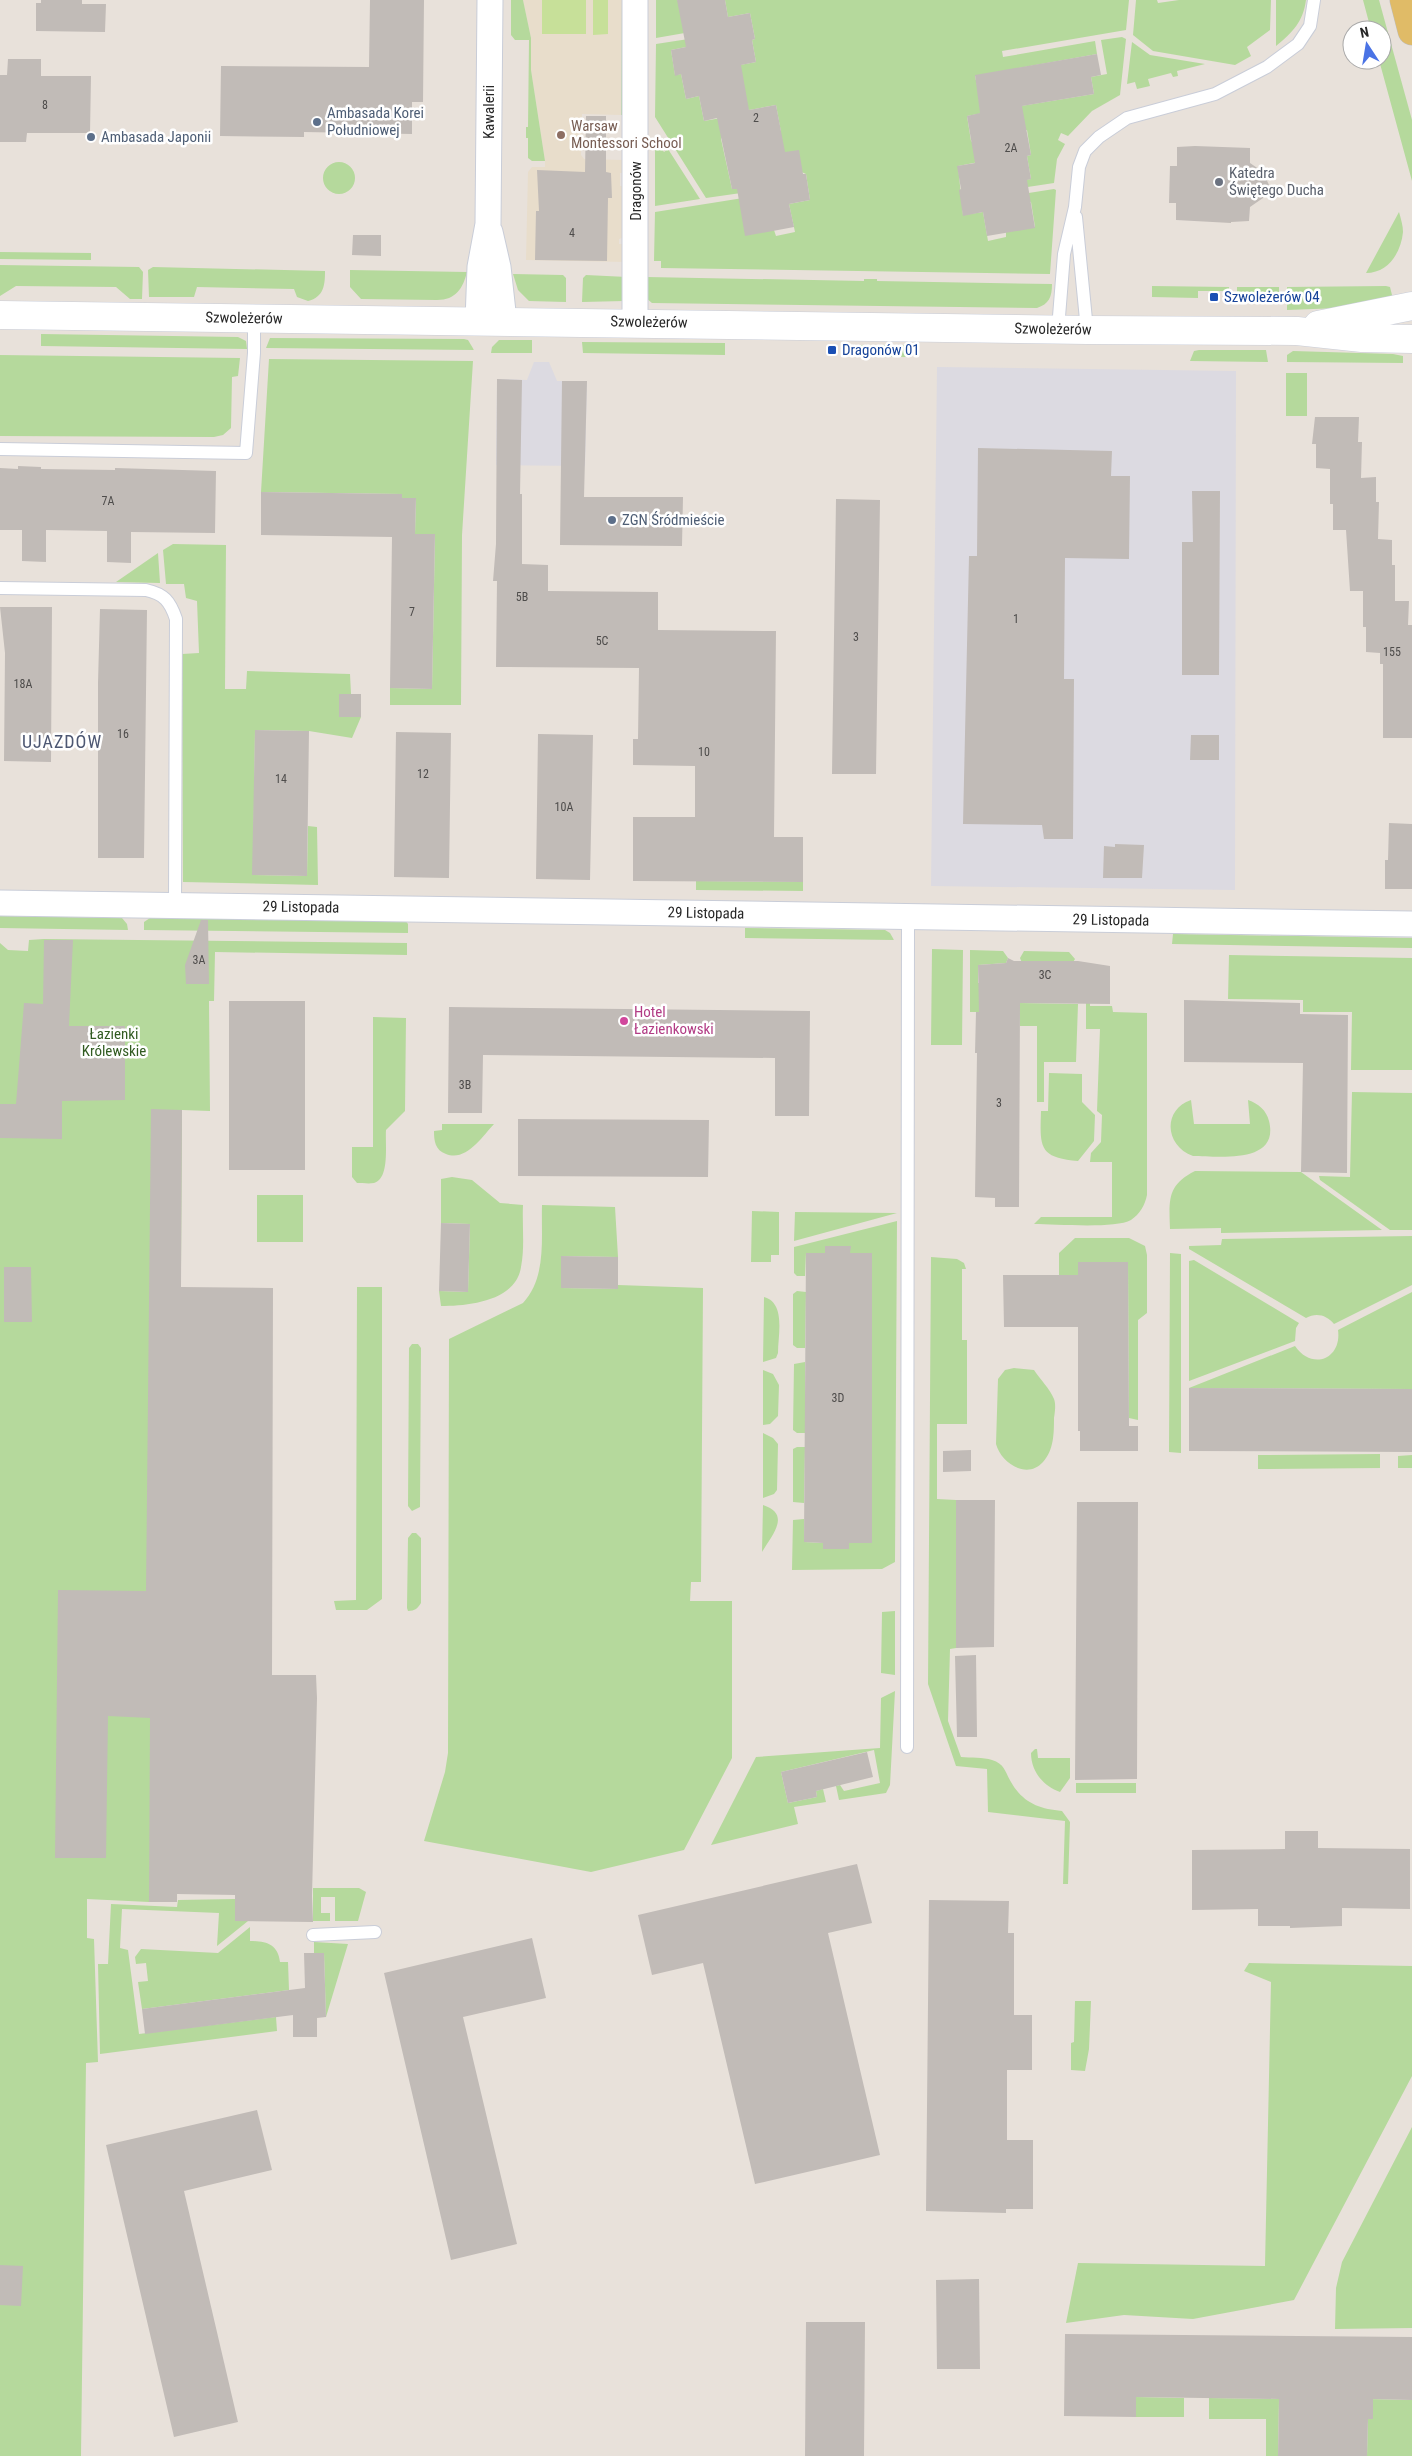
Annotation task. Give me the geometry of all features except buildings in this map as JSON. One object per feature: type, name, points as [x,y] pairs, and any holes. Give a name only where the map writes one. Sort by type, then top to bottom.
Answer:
[{"type":"main road","points":[[1404,0],[1412,31]]},
{"type":"street","name":"Kawalerii","points":[[490,0],[488,224],[480,267],[491,321]]},
{"type":"street","name":"Dragonów","points":[[635,0],[635,322]]},
{"type":"street","name":"Szwoleżerów","points":[[1297,330],[1412,306]]},
{"type":"street","name":"Szwoleżerów","points":[[0,315],[635,322],[1087,330],[1297,330],[1362,338],[1412,339]]},
{"type":"street","name":"29 Listopada","points":[[0,903],[1412,924]]},
{"type":"lane","points":[[1058,329],[1064,254],[1075,207],[1078,167],[1085,151],[1099,137],[1127,118],[1215,94],[1267,67],[1298,44],[1310,26],[1314,0]]},
{"type":"lane","points":[[1075,207],[1087,330]]},
{"type":"lane","points":[[0,449],[246,453],[253,370],[254,317]]},
{"type":"lane","points":[[0,588],[146,590],[158,592],[167,598],[171,605],[176,619],[175,905]]},
{"type":"lane","points":[[907,1747],[908,917]]},
{"type":"lane","points":[[313,1934],[374,1932]]},
{"type":"shaded area","name":"Warsaw Montessori School","points":[[523,0],[622,0],[621,115],[582,114],[581,155],[584,159],[623,160],[623,173],[620,173],[620,186],[622,186],[622,238],[619,239],[619,244],[622,244],[622,255],[624,255],[627,262],[526,260],[528,172],[532,167],[545,167],[545,161],[531,70],[531,38]]},
{"type":"shaded area","points":[[534,362],[549,362],[557,381],[587,381],[585,466],[496,465],[497,379],[527,380]]},
{"type":"shaded area","points":[[937,367],[1236,371],[1235,890],[931,886]]},
{"type":"green space","points":[[511,0],[523,0],[531,38],[531,70],[545,161],[532,161],[528,158],[526,127],[528,127],[529,40],[515,40],[511,35]]},
{"type":"green space","points":[[542,0],[586,0],[586,34],[542,34]]},
{"type":"green space","points":[[593,0],[608,0],[608,34],[593,35]]},
{"type":"green space","points":[[622,0],[627,0],[625,115],[621,115]]},
{"type":"green space","points":[[656,0],[677,0],[702,30],[656,38]]},
{"type":"green space","points":[[725,0],[1129,0],[1126,30],[1002,51],[1003,57],[1095,41],[1097,54],[975,76],[983,113],[967,116],[971,141],[994,159],[958,166],[963,215],[983,212],[988,241],[1006,237],[1006,232],[1035,227],[1031,202],[1010,196],[1056,190],[1050,274],[661,268],[661,261],[654,261],[655,212],[762,195],[776,236],[795,232],[789,204],[810,200],[806,174],[765,156],[761,136],[781,132],[776,105],[749,110],[724,68],[756,62],[752,40],[755,39],[750,13],[728,17]]},
{"type":"green space","points":[[1136,0],[1157,0],[1158,3],[1179,0],[1271,0],[1270,30],[1247,47],[1251,56],[1235,65],[1153,51],[1133,35]]},
{"type":"green space","points":[[1276,0],[1306,0],[1300,21],[1276,46]]},
{"type":"green space","points":[[1363,0],[1379,0],[1384,20],[1368,20]]},
{"type":"green space","points":[[1122,37],[1126,39],[1120,95],[1092,111],[1068,136],[1061,133],[1058,140],[1065,144],[1057,159],[1054,183],[1015,189],[1013,182],[1031,179],[1027,156],[1031,155],[1027,130],[1015,132],[1021,106],[1094,94],[1091,77],[1107,74],[1101,40]]},
{"type":"green space","points":[[695,38],[696,45],[671,50],[675,75],[681,74],[686,99],[699,96],[704,121],[732,116],[721,139],[732,189],[747,187],[748,192],[706,198],[655,117],[656,44]]},
{"type":"green space","points":[[1132,42],[1150,55],[1205,64],[1177,71],[1178,76],[1173,77],[1171,73],[1148,79],[1150,86],[1137,89],[1135,82],[1127,84]]},
{"type":"green space","points":[[1392,47],[1412,120],[1412,181],[1382,70],[1392,70]]},
{"type":"green space","points":[[655,144],[658,144],[664,152],[668,149],[700,199],[655,206]]},
{"type":"green space","points":[[339,162],[350,167],[355,178],[350,189],[339,194],[328,189],[323,178],[328,167]]},
{"type":"green space","points":[[1399,212],[1403,232],[1396,254],[1387,266],[1381,270],[1366,273]]},
{"type":"green space","points":[[0,252],[91,253],[91,260],[0,259]]},
{"type":"green space","points":[[0,265],[139,267],[143,272],[142,299],[130,299],[116,287],[16,286],[0,296]]},
{"type":"green space","points":[[153,267],[325,271],[325,276],[324,286],[320,293],[317,297],[308,301],[297,297],[294,289],[197,287],[194,297],[149,297],[148,270]]},
{"type":"green space","points":[[350,270],[467,272],[461,288],[449,298],[437,300],[361,299],[350,287]]},
{"type":"green space","points":[[513,274],[563,275],[566,278],[566,302],[529,301],[518,290]]},
{"type":"green space","points":[[586,275],[627,277],[624,301],[582,302],[583,278]]},
{"type":"green space","points":[[647,277],[864,281],[864,279],[877,279],[877,281],[1052,284],[1049,299],[1037,308],[652,303],[646,298]]},
{"type":"green space","points":[[1152,286],[1229,287],[1229,291],[1198,291],[1198,298],[1152,297]]},
{"type":"green space","points":[[1237,287],[1279,287],[1279,300],[1237,299]]},
{"type":"green space","points":[[1287,287],[1390,287],[1393,299],[1340,308],[1287,310]]},
{"type":"green space","points":[[41,334],[238,337],[246,341],[247,349],[41,346]]},
{"type":"green space","points":[[270,338],[464,339],[468,340],[474,350],[266,348]]},
{"type":"green space","points":[[499,340],[532,340],[532,353],[491,353],[492,347]]},
{"type":"green space","points":[[582,342],[725,343],[725,355],[583,353]]},
{"type":"green space","points":[[856,345],[906,345],[906,357],[856,356]]},
{"type":"green space","points":[[1266,350],[1268,362],[1190,361],[1194,351]]},
{"type":"green space","points":[[1293,351],[1393,354],[1403,356],[1403,363],[1287,362],[1287,355]]},
{"type":"green space","points":[[0,355],[240,358],[238,376],[232,377],[231,428],[223,435],[214,437],[0,436]]},
{"type":"green space","points":[[269,359],[473,361],[462,535],[461,705],[390,705],[390,688],[432,689],[435,535],[415,534],[416,498],[402,498],[402,494],[261,492]]},
{"type":"green space","points":[[1286,373],[1307,373],[1307,416],[1286,416]]},
{"type":"green space","points":[[173,544],[226,545],[225,689],[246,689],[247,671],[350,674],[351,694],[361,694],[361,717],[352,738],[309,731],[255,730],[253,875],[307,876],[308,826],[317,827],[318,885],[183,882],[182,654],[199,653],[197,601],[186,598],[184,584],[166,584],[163,550]]},
{"type":"green space","points":[[158,553],[160,583],[116,582]]},
{"type":"green space","points":[[696,881],[803,882],[803,891],[696,890]]},
{"type":"green space","points":[[0,916],[122,918],[127,924],[128,930],[0,928]]},
{"type":"green space","points":[[150,918],[405,920],[408,924],[408,933],[144,930],[144,922]]},
{"type":"green space","points":[[745,928],[885,930],[890,933],[894,940],[745,938]]},
{"type":"green space","points":[[1173,934],[1412,938],[1412,948],[1172,944]]},
{"type":"green space","name":"Łazienki Królewskie","points":[[29,940],[407,943],[407,955],[215,952],[214,1001],[209,1001],[210,1111],[182,1110],[177,1902],[87,1899],[87,1938],[94,1939],[98,2062],[86,2063],[81,2456],[0,2456],[0,943],[8,950],[28,951]]},
{"type":"green space","points":[[932,949],[963,950],[962,1045],[931,1045]]},
{"type":"green space","points":[[970,950],[1003,951],[1008,958],[1006,963],[978,965],[978,983],[997,983],[997,1012],[970,1012]]},
{"type":"green space","points":[[1024,951],[1069,952],[1075,959],[1072,964],[1063,961],[1022,963],[1020,958]]},
{"type":"green space","points":[[1229,955],[1412,958],[1412,1070],[1351,1070],[1352,1012],[1303,1012],[1303,1000],[1228,999]]},
{"type":"green space","points":[[1019,1003],[1078,1004],[1076,1062],[1044,1062],[1044,1102],[1037,1102],[1037,1026],[1020,1026]]},
{"type":"green space","points":[[1086,1003],[1090,1003],[1090,1006],[1112,1006],[1113,1012],[1147,1013],[1147,1195],[1137,1215],[1123,1223],[1099,1225],[1034,1224],[1041,1217],[1112,1217],[1112,1162],[1090,1162],[1091,1153],[1101,1142],[1102,1115],[1097,1111],[1100,1029],[1086,1029]]},
{"type":"green space","points":[[373,1017],[406,1018],[405,1111],[386,1130],[385,1168],[379,1180],[374,1183],[357,1183],[352,1177],[352,1147],[373,1147]]},
{"type":"green space","points":[[1049,1073],[1082,1074],[1082,1102],[1095,1115],[1094,1141],[1078,1161],[1055,1157],[1044,1148],[1041,1133],[1041,1111],[1048,1111]]},
{"type":"green space","points":[[1352,1092],[1412,1093],[1412,1230],[1390,1230],[1320,1180],[1319,1176],[1350,1177]]},
{"type":"green space","points":[[1191,1100],[1194,1124],[1250,1124],[1248,1100],[1255,1103],[1262,1108],[1269,1121],[1270,1135],[1265,1145],[1256,1151],[1230,1157],[1193,1156],[1184,1151],[1172,1137],[1172,1119],[1175,1112],[1182,1105]]},
{"type":"green space","points":[[442,1124],[494,1124],[473,1147],[460,1155],[453,1156],[442,1152],[436,1145],[434,1131],[442,1130]]},
{"type":"green space","points":[[1195,1171],[1301,1172],[1382,1230],[1221,1233],[1221,1228],[1170,1229],[1170,1202],[1172,1194],[1179,1182]]},
{"type":"green space","points":[[452,1177],[472,1180],[500,1203],[523,1205],[523,1252],[517,1278],[501,1294],[477,1303],[441,1306],[439,1291],[468,1292],[470,1224],[441,1223],[441,1179]]},
{"type":"green space","points":[[257,1195],[303,1195],[303,1242],[257,1242]]},
{"type":"green space","points":[[542,1205],[615,1207],[618,1257],[561,1256],[561,1288],[617,1289],[618,1285],[703,1288],[701,1582],[691,1582],[690,1601],[732,1601],[732,1758],[684,1850],[591,1872],[424,1841],[445,1772],[448,1753],[449,1339],[523,1303],[531,1293],[536,1281],[541,1257]]},
{"type":"green space","points":[[752,1211],[779,1212],[779,1255],[771,1255],[771,1262],[751,1262]]},
{"type":"green space","points":[[795,1212],[897,1213],[794,1241]]},
{"type":"green space","points":[[897,1221],[895,1562],[882,1569],[792,1570],[793,1520],[804,1519],[804,1542],[823,1543],[823,1549],[848,1549],[849,1543],[872,1542],[872,1253],[850,1253],[850,1246],[825,1246],[825,1253],[806,1253],[805,1276],[797,1276],[794,1273],[794,1247]]},
{"type":"green space","points":[[1412,1236],[1412,1285],[1334,1324],[1328,1318],[1321,1315],[1306,1318],[1189,1249],[1189,1246],[1221,1245],[1222,1239]]},
{"type":"green space","points":[[1075,1238],[1129,1238],[1145,1246],[1147,1255],[1147,1313],[1138,1320],[1138,1420],[1129,1418],[1128,1262],[1078,1262],[1078,1275],[1059,1275],[1059,1253]]},
{"type":"green space","points":[[1170,1253],[1181,1254],[1181,1453],[1169,1452]]},
{"type":"green space","points":[[931,1257],[957,1259],[964,1263],[966,1269],[962,1269],[962,1340],[967,1340],[967,1424],[937,1424],[937,1499],[956,1500],[956,1648],[950,1649],[948,1721],[961,1757],[985,1758],[996,1762],[1002,1766],[1011,1782],[1026,1800],[1046,1809],[1062,1811],[1070,1822],[1068,1884],[1063,1884],[1065,1821],[988,1812],[987,1769],[956,1766],[928,1684]]},
{"type":"green space","points":[[1194,1260],[1299,1323],[1296,1328],[1295,1341],[1189,1381],[1189,1261]]},
{"type":"green space","points":[[357,1287],[382,1287],[382,1599],[367,1610],[336,1610],[334,1601],[356,1600]]},
{"type":"green space","points":[[797,1291],[806,1292],[805,1348],[797,1348],[793,1345],[793,1294]]},
{"type":"green space","points":[[1412,1292],[1412,1389],[1189,1388],[1295,1346],[1302,1354],[1309,1358],[1317,1360],[1324,1358],[1331,1354],[1335,1348],[1338,1340],[1338,1330]]},
{"type":"green space","points":[[764,1297],[771,1300],[775,1306],[778,1313],[779,1329],[776,1358],[763,1362]]},
{"type":"green space","points":[[412,1344],[418,1344],[421,1348],[420,1507],[412,1511],[408,1506],[409,1348]]},
{"type":"green space","points":[[805,1362],[805,1433],[797,1433],[793,1430],[794,1364]]},
{"type":"green space","points":[[1014,1368],[1034,1370],[1050,1392],[1055,1403],[1051,1447],[1043,1462],[1037,1467],[1030,1469],[1015,1467],[1009,1463],[1003,1457],[996,1444],[998,1379],[1005,1370]]},
{"type":"green space","points":[[763,1370],[773,1374],[779,1385],[778,1416],[770,1424],[763,1425]]},
{"type":"green space","points":[[763,1433],[773,1438],[778,1444],[777,1490],[774,1494],[763,1498]]},
{"type":"green space","points":[[805,1447],[804,1503],[793,1502],[793,1449]]},
{"type":"green space","points":[[1380,1454],[1380,1468],[1258,1469],[1258,1455]]},
{"type":"green space","points":[[1412,1455],[1412,1468],[1398,1468],[1398,1456]]},
{"type":"green space","points":[[763,1505],[771,1509],[778,1519],[775,1532],[762,1552]]},
{"type":"green space","points":[[412,1533],[416,1533],[421,1538],[421,1603],[416,1609],[408,1611],[408,1538]]},
{"type":"green space","points":[[895,1611],[895,1675],[881,1673],[882,1612]]},
{"type":"green space","points":[[895,1691],[890,1785],[886,1793],[839,1800],[836,1786],[840,1785],[844,1791],[880,1783],[874,1750],[781,1772],[788,1803],[817,1797],[816,1791],[823,1789],[826,1802],[794,1807],[798,1824],[711,1845],[756,1757],[880,1748],[881,1698]]},
{"type":"green space","points":[[1037,1749],[1038,1758],[1070,1758],[1070,1778],[1060,1792],[1043,1782],[1036,1772],[1031,1753]]},
{"type":"green space","points":[[1076,1783],[1136,1783],[1136,1793],[1076,1793]]},
{"type":"green space","points":[[313,1888],[359,1888],[366,1892],[358,1921],[335,1921],[335,1897],[321,1897],[321,1913],[330,1913],[330,1921],[313,1921]]},
{"type":"green space","points":[[235,1899],[235,1921],[248,1921],[217,1946],[219,1913],[122,1909],[120,1948],[128,1950],[139,2034],[276,2017],[277,2031],[100,2054],[98,1964],[108,1964],[111,1904],[177,1907],[178,1900]]},
{"type":"green space","points":[[250,1927],[250,1941],[266,1943],[274,1947],[280,1962],[288,1962],[289,1990],[142,2009],[138,1982],[148,1981],[146,1963],[136,1964],[135,1957],[141,1949],[218,1953]]},
{"type":"green space","points":[[314,1942],[348,1944],[326,2017],[324,1953],[314,1953]]},
{"type":"green space","points":[[1249,1963],[1412,1966],[1412,2076],[1294,2300],[1193,2319],[1124,2315],[1066,2323],[1078,2263],[1265,2266],[1271,1982],[1244,1971]]},
{"type":"green space","points":[[1075,2001],[1091,2001],[1089,2049],[1085,2071],[1071,2070],[1071,2043],[1074,2042]]},
{"type":"green space","points":[[1412,2127],[1412,2328],[1335,2329],[1336,2288],[1342,2262]]},
{"type":"green space","points":[[1136,2397],[1184,2398],[1184,2417],[1136,2417]]},
{"type":"green space","points":[[1209,2398],[1279,2399],[1278,2456],[1266,2456],[1266,2419],[1209,2419]]},
{"type":"green space","points":[[1368,2399],[1412,2400],[1412,2456],[1367,2456],[1368,2419],[1373,2419],[1373,2412]]},
{"type":"place","name":"Ambasada Korei Południowej","points":[[317,122]]},
{"type":"place","name":"Warsaw Montessori School","points":[[561,135]]},
{"type":"place","name":"Ambasada Japonii","points":[[91,137]]},
{"type":"place","name":"Katedra Świętego Ducha","points":[[1219,182]]},
{"type":"place","name":"Szwoleżerów 04","points":[[1214,297]]},
{"type":"place","name":"Dragonów 01","points":[[832,350]]},
{"type":"place","name":"ZGN Śródmieście","points":[[612,520]]},
{"type":"place","name":"Hotel Łazienkowski","points":[[624,1021]]},
{"type":"district","name":"UJAZDÓW","points":[[62,742]]}]
